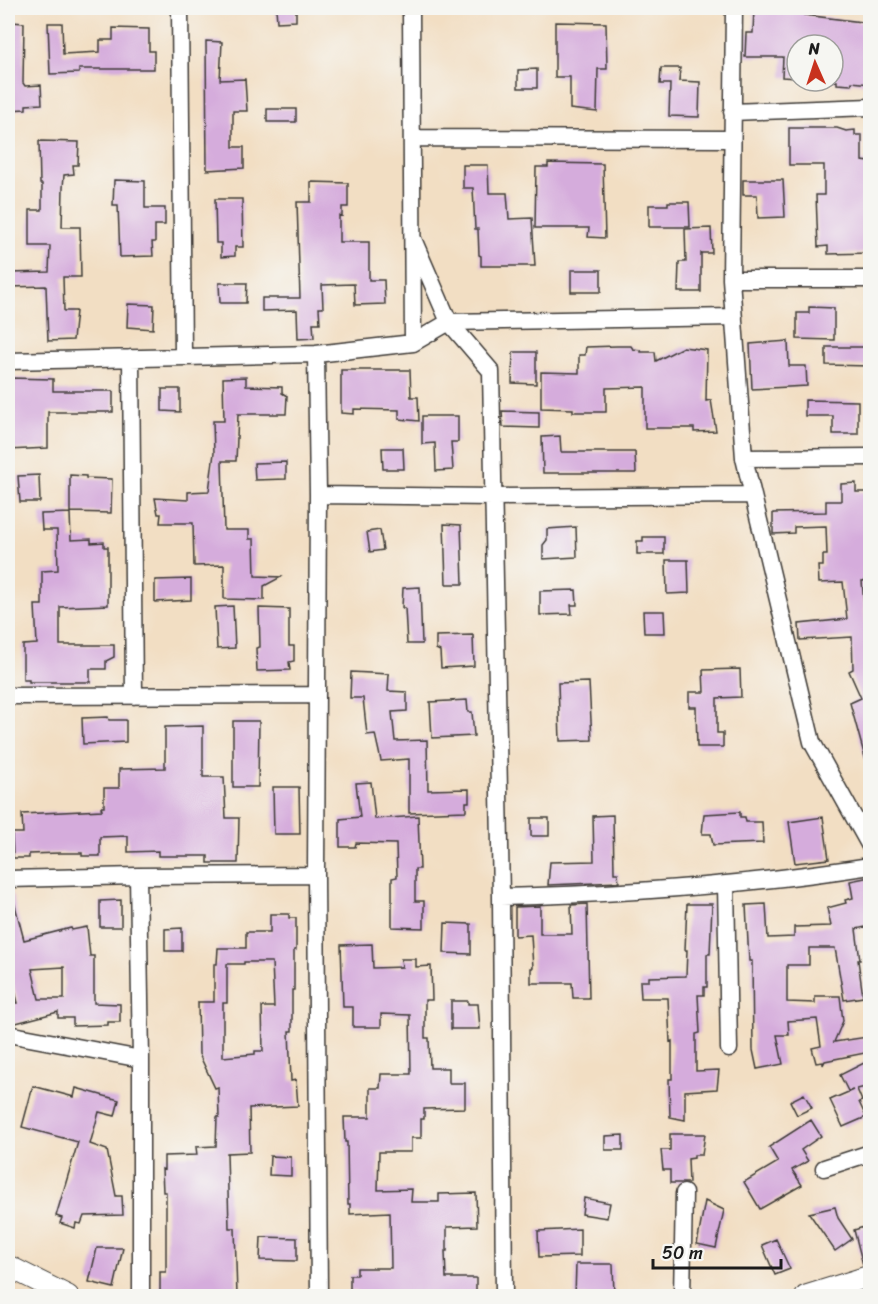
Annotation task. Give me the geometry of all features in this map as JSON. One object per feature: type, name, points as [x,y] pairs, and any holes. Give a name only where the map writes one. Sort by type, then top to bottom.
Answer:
[{"type":"street","points":[[180,8],[183,356]]},
{"type":"street","points":[[411,8],[413,343]]},
{"type":"street","points":[[734,8],[731,279],[744,458],[812,742],[870,846]]},
{"type":"street","points":[[732,112],[870,107]]},
{"type":"street","points":[[412,138],[732,139]]},
{"type":"street","points":[[413,239],[449,322],[491,371],[501,897],[504,1296]]},
{"type":"street","points":[[731,279],[870,279]]},
{"type":"street","points":[[8,361],[316,354],[413,343],[449,322],[734,317]]},
{"type":"street","points":[[316,354],[319,1296]]},
{"type":"street","points":[[131,358],[134,696]]},
{"type":"street","points":[[744,458],[870,457]]},
{"type":"street","points":[[318,495],[493,497],[752,495]]},
{"type":"street","points":[[8,696],[316,695]]},
{"type":"street","points":[[501,897],[595,895],[726,884],[791,878],[870,866]]},
{"type":"street","points":[[8,879],[316,874]]},
{"type":"street","points":[[138,876],[141,1296]]},
{"type":"street","points":[[726,884],[729,1049]]},
{"type":"street","points":[[8,1034],[141,1059]]},
{"type":"street","points":[[824,1168],[870,1154]]},
{"type":"street","points":[[682,1296],[684,1193]]},
{"type":"street","points":[[8,1266],[68,1296]]},
{"type":"street","points":[[806,1296],[870,1276]]},
{"type":"building","points":[[276,8],[296,8],[296,21],[277,22]]},
{"type":"building","points":[[754,8],[807,8],[805,15],[870,23],[870,84],[852,82],[851,85],[845,85],[845,33],[785,33],[785,77],[782,77],[783,57],[745,57],[746,33],[753,33]]},
{"type":"building","points":[[11,22],[24,23],[23,83],[25,86],[41,85],[42,104],[26,105],[26,109],[8,110],[8,37]]},
{"type":"building","points":[[555,22],[606,23],[607,69],[598,69],[597,112],[570,109],[570,77],[555,77]]},
{"type":"building","points":[[48,23],[62,23],[63,54],[100,52],[100,40],[113,40],[113,28],[149,29],[149,51],[154,51],[154,69],[79,69],[79,73],[50,74]]},
{"type":"building","points":[[206,41],[222,42],[220,80],[245,79],[247,111],[233,111],[233,147],[244,147],[244,168],[207,170]]},
{"type":"building","points":[[661,68],[680,68],[679,81],[700,82],[699,117],[669,116],[670,84],[660,84]]},
{"type":"building","points":[[537,69],[537,88],[518,88],[518,70]]},
{"type":"building","points":[[267,109],[296,109],[296,122],[267,122]]},
{"type":"building","points":[[789,128],[837,128],[846,131],[855,130],[855,135],[862,135],[862,161],[870,162],[870,253],[828,254],[828,246],[818,247],[816,195],[824,195],[824,165],[789,165]]},
{"type":"building","points":[[39,141],[79,142],[78,165],[73,165],[74,174],[64,175],[63,188],[62,227],[80,227],[81,277],[63,277],[64,311],[76,311],[73,340],[48,341],[46,286],[10,287],[10,273],[49,272],[50,246],[30,246],[30,210],[42,210]]},
{"type":"building","points":[[548,163],[603,164],[605,238],[588,237],[589,228],[535,228],[536,167],[548,167]]},
{"type":"building","points":[[463,165],[488,165],[489,193],[507,193],[509,219],[532,218],[535,266],[481,266],[478,229],[475,229],[473,188],[463,188]]},
{"type":"building","points":[[114,180],[145,181],[145,208],[165,208],[165,225],[155,225],[155,242],[152,242],[153,256],[120,257],[118,205],[113,205]]},
{"type":"building","points":[[743,180],[783,180],[785,217],[758,218],[757,195],[743,195]]},
{"type":"building","points":[[311,182],[348,183],[348,207],[342,207],[342,216],[339,215],[339,242],[369,242],[369,280],[384,280],[385,304],[355,305],[354,284],[322,285],[323,308],[319,308],[320,323],[313,323],[314,338],[298,339],[297,310],[262,311],[262,298],[300,298],[297,202],[311,202]]},
{"type":"building","points":[[215,199],[242,199],[243,247],[235,247],[235,256],[221,257],[221,243],[216,243]]},
{"type":"building","points":[[668,202],[689,202],[690,227],[649,227],[649,205],[668,205]]},
{"type":"building","points":[[711,228],[712,253],[701,253],[701,292],[678,292],[679,262],[686,262],[685,229]]},
{"type":"building","points":[[571,270],[601,270],[601,292],[571,292]]},
{"type":"building","points":[[219,283],[247,283],[246,303],[220,303]]},
{"type":"building","points":[[128,304],[154,305],[153,329],[127,327]]},
{"type":"building","points":[[809,307],[834,308],[834,340],[797,339],[797,313],[809,313]]},
{"type":"building","points":[[788,341],[789,366],[806,366],[807,386],[752,389],[750,344]]},
{"type":"building","points":[[631,346],[641,352],[655,352],[656,361],[683,347],[707,350],[706,401],[711,400],[716,431],[694,432],[694,428],[645,428],[645,387],[606,388],[606,412],[573,412],[573,409],[541,408],[541,372],[579,373],[579,355],[585,355],[586,347]]},
{"type":"building","points":[[826,347],[870,347],[870,366],[826,365]]},
{"type":"building","points":[[513,352],[536,352],[536,384],[512,383]]},
{"type":"building","points":[[341,370],[410,370],[411,397],[418,397],[419,421],[399,419],[399,410],[354,409],[354,414],[341,413]]},
{"type":"building","points":[[246,377],[246,386],[282,387],[282,393],[287,396],[286,414],[238,414],[236,461],[222,461],[224,530],[249,530],[249,539],[254,539],[255,576],[281,577],[264,586],[264,600],[224,599],[224,565],[194,566],[193,523],[160,523],[161,514],[158,514],[155,498],[188,500],[188,492],[209,491],[214,453],[213,421],[224,421],[223,378]]},
{"type":"building","points":[[8,378],[53,379],[53,391],[113,391],[113,412],[48,412],[48,448],[8,450]]},
{"type":"building","points":[[162,389],[180,389],[180,412],[162,411]]},
{"type":"building","points":[[805,400],[858,401],[858,434],[833,434],[833,416],[805,416]]},
{"type":"building","points":[[502,411],[539,412],[539,428],[503,427]]},
{"type":"building","points":[[422,416],[458,416],[458,442],[451,442],[453,470],[436,471],[435,443],[422,444]]},
{"type":"building","points":[[560,436],[561,452],[635,452],[636,473],[543,473],[542,437]]},
{"type":"building","points":[[382,448],[403,448],[404,469],[383,469]]},
{"type":"building","points":[[286,462],[286,479],[255,480],[254,463]]},
{"type":"building","points":[[39,475],[40,502],[20,502],[18,476]]},
{"type":"building","points":[[70,475],[112,479],[111,513],[70,512]]},
{"type":"building","points":[[856,483],[856,492],[870,492],[870,580],[862,581],[870,662],[870,760],[866,761],[850,703],[861,698],[849,671],[853,669],[852,637],[800,640],[799,624],[847,619],[843,582],[819,583],[818,566],[823,566],[823,555],[827,555],[826,526],[794,527],[794,533],[773,534],[773,513],[826,512],[826,501],[841,501],[841,484]]},
{"type":"building","points":[[70,513],[71,540],[91,539],[91,543],[104,542],[104,547],[108,547],[108,605],[60,607],[60,645],[114,645],[114,657],[106,661],[106,669],[90,669],[90,682],[29,682],[29,680],[23,680],[23,645],[37,644],[35,605],[42,605],[42,571],[58,570],[57,530],[42,530],[41,514]]},
{"type":"building","points":[[444,524],[461,525],[463,584],[446,584]]},
{"type":"building","points":[[576,527],[577,557],[543,559],[543,545],[547,540],[547,529]]},
{"type":"building","points":[[380,530],[383,550],[370,552],[367,532]]},
{"type":"building","points":[[643,537],[664,537],[664,554],[637,554],[637,541],[643,541]]},
{"type":"building","points":[[666,560],[688,560],[689,593],[667,594]]},
{"type":"building","points":[[191,579],[191,600],[155,602],[155,580]]},
{"type":"building","points":[[420,587],[422,644],[407,644],[405,608],[402,608],[403,588]]},
{"type":"building","points":[[576,590],[577,605],[571,605],[572,614],[540,615],[540,591]]},
{"type":"building","points":[[233,606],[235,648],[217,649],[215,607]]},
{"type":"building","points":[[259,608],[289,609],[289,646],[294,646],[294,661],[289,662],[290,670],[257,671],[256,648],[260,647]]},
{"type":"building","points":[[643,611],[664,611],[665,633],[644,633]]},
{"type":"building","points":[[473,635],[474,666],[441,668],[440,651],[436,649],[436,636]]},
{"type":"building","points":[[740,669],[741,697],[717,698],[717,733],[723,733],[723,747],[697,747],[696,707],[689,707],[689,692],[704,692],[703,670]]},
{"type":"building","points":[[351,672],[389,674],[388,691],[407,692],[407,711],[392,712],[395,741],[427,740],[428,790],[469,789],[466,811],[409,813],[409,759],[381,761],[375,734],[367,735],[363,698],[350,698]]},
{"type":"building","points":[[589,682],[592,740],[560,741],[558,683]]},
{"type":"building","points":[[467,700],[468,712],[472,712],[474,736],[432,738],[430,702]]},
{"type":"building","points":[[108,717],[109,720],[126,720],[126,742],[83,744],[82,718]]},
{"type":"building","points":[[233,721],[259,721],[258,787],[233,787]]},
{"type":"building","points":[[203,726],[203,777],[224,777],[226,818],[239,818],[238,863],[208,863],[208,856],[158,856],[158,851],[128,852],[128,836],[100,837],[100,856],[60,853],[29,854],[29,858],[13,858],[12,833],[23,833],[22,814],[102,810],[104,788],[119,788],[119,769],[165,768],[165,727]]},
{"type":"building","points":[[371,782],[375,819],[418,816],[420,869],[415,869],[415,901],[424,901],[424,928],[392,927],[392,878],[397,877],[396,844],[356,843],[355,847],[340,847],[340,819],[360,817],[356,783]]},
{"type":"building","points":[[273,787],[299,787],[300,834],[274,834]]},
{"type":"building","points":[[740,812],[740,817],[745,817],[746,822],[762,822],[763,843],[713,845],[711,834],[702,834],[704,814]]},
{"type":"building","points":[[613,815],[614,873],[618,873],[619,882],[548,885],[550,862],[594,861],[593,816]]},
{"type":"building","points":[[823,817],[829,859],[795,863],[789,822]]},
{"type":"building","points":[[531,818],[549,818],[549,836],[531,836]]},
{"type":"building","points":[[870,877],[870,926],[856,929],[863,997],[844,1000],[835,948],[809,948],[809,965],[787,965],[787,1002],[815,1003],[815,996],[840,996],[843,1021],[834,1042],[867,1037],[870,1052],[825,1061],[823,1065],[823,1062],[816,1063],[812,1048],[821,1046],[817,1019],[788,1021],[789,1035],[777,1035],[783,1064],[757,1069],[753,1050],[752,961],[749,961],[746,905],[766,904],[768,938],[794,937],[794,927],[831,926],[827,908],[846,903],[845,900],[853,898],[850,881]]},
{"type":"building","points":[[12,894],[24,940],[71,928],[72,930],[87,927],[90,956],[94,956],[94,1003],[120,1004],[120,1022],[108,1022],[108,1025],[73,1026],[73,1018],[58,1018],[58,1012],[16,1023],[8,1022],[8,1003],[18,1003],[8,964],[8,895]],"holes":[[[64,967],[64,999],[39,999],[32,969]]]},
{"type":"building","points":[[121,900],[121,927],[100,927],[100,901]]},
{"type":"building","points":[[587,904],[589,998],[573,998],[572,983],[531,983],[531,968],[533,968],[531,935],[515,936],[515,907],[540,906],[540,934],[572,934],[571,905]]},
{"type":"building","points":[[687,904],[712,904],[710,954],[707,954],[707,987],[704,987],[704,995],[698,995],[700,1033],[696,1034],[696,1071],[719,1070],[717,1089],[685,1091],[685,1120],[670,1117],[669,1079],[672,1079],[672,1041],[670,1042],[668,998],[641,998],[640,981],[649,981],[649,977],[686,976]]},
{"type":"building","points":[[270,914],[289,914],[289,918],[296,918],[292,1031],[289,1031],[291,1081],[296,1080],[298,1106],[249,1108],[250,1152],[227,1153],[229,1228],[235,1228],[237,1296],[160,1296],[160,1272],[166,1272],[166,1192],[163,1192],[162,1169],[164,1170],[164,1156],[197,1155],[196,1147],[216,1146],[217,1117],[219,1117],[218,1087],[215,1088],[199,1054],[198,1002],[214,1002],[214,964],[217,964],[218,948],[246,948],[246,932],[270,932]],"holes":[[[272,962],[274,1007],[262,1007],[263,1051],[223,1057],[223,1003],[227,1003],[227,964]]]},
{"type":"building","points":[[445,923],[471,924],[471,954],[444,953]]},
{"type":"building","points":[[182,928],[182,951],[165,951],[165,929]]},
{"type":"building","points":[[372,944],[373,968],[402,967],[401,959],[416,959],[416,967],[431,966],[432,1000],[425,1000],[425,1038],[429,1038],[430,1068],[449,1068],[449,1083],[465,1083],[465,1108],[424,1109],[424,1119],[421,1119],[421,1138],[411,1138],[411,1152],[379,1152],[378,1190],[412,1189],[411,1202],[439,1202],[439,1194],[476,1193],[477,1226],[447,1227],[447,1251],[445,1251],[446,1278],[476,1278],[476,1296],[358,1296],[356,1291],[350,1291],[350,1275],[357,1275],[357,1268],[391,1268],[390,1212],[350,1214],[344,1117],[370,1117],[370,1088],[380,1088],[381,1074],[411,1074],[410,1015],[381,1014],[381,1027],[353,1027],[353,1007],[343,1007],[341,945]]},
{"type":"building","points":[[451,1001],[468,1001],[468,1004],[478,1004],[480,1029],[451,1029]]},
{"type":"building","points":[[870,1060],[870,1086],[857,1089],[862,1101],[859,1102],[866,1117],[843,1127],[830,1100],[853,1090],[848,1091],[840,1075]]},
{"type":"building","points":[[33,1086],[74,1097],[76,1088],[119,1100],[115,1116],[99,1112],[90,1144],[107,1150],[116,1196],[122,1196],[123,1215],[84,1216],[81,1224],[76,1223],[75,1228],[60,1223],[62,1218],[56,1216],[78,1142],[22,1127]]},
{"type":"building","points":[[804,1094],[812,1108],[797,1115],[790,1101]]},
{"type":"building","points":[[811,1120],[821,1136],[801,1150],[808,1161],[792,1170],[802,1185],[760,1209],[744,1182],[778,1162],[769,1147]]},
{"type":"building","points":[[670,1134],[705,1134],[702,1155],[694,1155],[694,1158],[688,1159],[689,1183],[670,1183],[670,1170],[663,1170],[661,1150],[670,1150]]},
{"type":"building","points":[[623,1135],[623,1150],[605,1150],[605,1136]]},
{"type":"building","points":[[270,1156],[291,1157],[291,1176],[269,1175]]},
{"type":"building","points":[[584,1198],[610,1203],[607,1218],[582,1214]]},
{"type":"building","points":[[705,1201],[724,1210],[716,1248],[697,1244]]},
{"type":"building","points":[[835,1207],[838,1218],[852,1239],[835,1251],[809,1213]]},
{"type":"building","points":[[870,1225],[870,1264],[863,1265],[854,1230]]},
{"type":"building","points":[[580,1229],[580,1256],[539,1257],[538,1231]]},
{"type":"building","points":[[261,1237],[297,1238],[297,1261],[260,1260]]},
{"type":"building","points":[[776,1239],[790,1269],[775,1275],[762,1245]]},
{"type":"building","points":[[97,1248],[123,1248],[114,1288],[89,1282]]},
{"type":"building","points":[[576,1264],[613,1264],[614,1296],[575,1296]]}]
